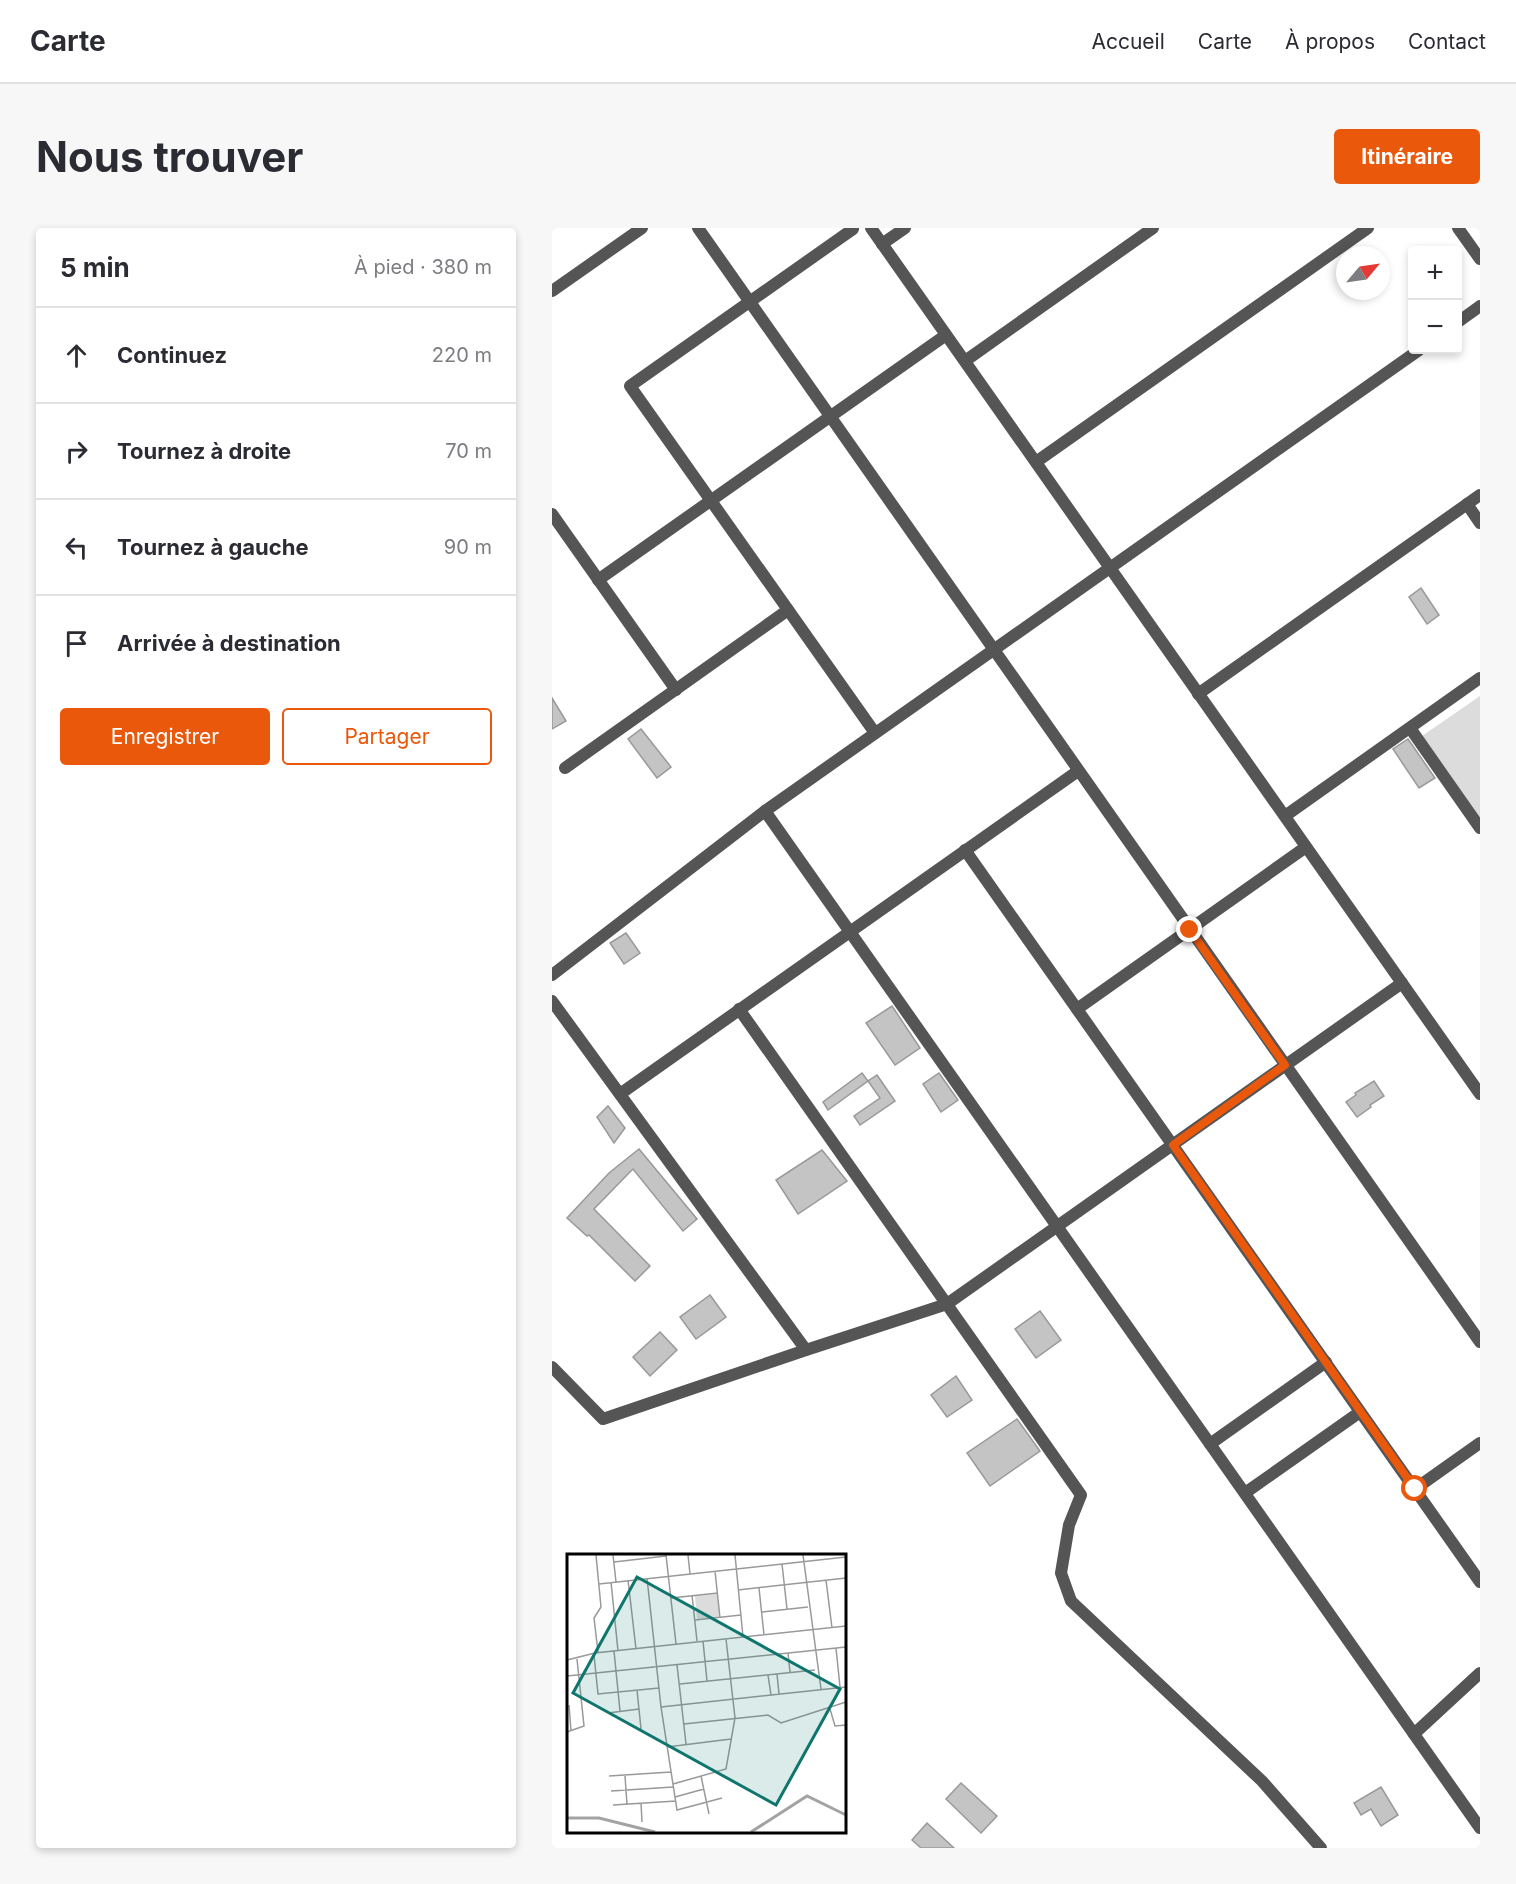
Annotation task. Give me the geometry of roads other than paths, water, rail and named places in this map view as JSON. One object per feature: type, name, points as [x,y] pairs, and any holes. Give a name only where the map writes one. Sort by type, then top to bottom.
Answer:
[{"type":"street","points":[[552,291],[642,228]]},
{"type":"street","points":[[698,228],[1480,1342]]},
{"type":"street","points":[[854,228],[630,386],[875,733]]},
{"type":"street","points":[[871,228],[1402,983],[1476,1079],[1480,1094]]},
{"type":"street","points":[[882,244],[905,228]]},
{"type":"street","points":[[964,361],[1153,228]]},
{"type":"street","points":[[1036,462],[1368,228]]},
{"type":"street","points":[[1458,228],[1480,259]]},
{"type":"street","points":[[1462,319],[1480,306]]},
{"type":"street","points":[[598,580],[946,335]]},
{"type":"street","points":[[552,975],[765,811],[1413,354]]},
{"type":"street","points":[[1198,694],[1480,495]]},
{"type":"street","points":[[1467,504],[1480,523]]},
{"type":"street","points":[[552,514],[676,690]]},
{"type":"street","points":[[565,768],[788,610]]},
{"type":"street","points":[[1285,816],[1480,678]]},
{"type":"street","points":[[1410,728],[1480,828]]},
{"type":"street","points":[[620,1094],[1078,771]]},
{"type":"street","points":[[765,811],[1480,1828]]},
{"type":"street","points":[[1077,1009],[1306,847]]},
{"type":"street","points":[[965,850],[1480,1582]]},
{"type":"street","points":[[552,1367],[603,1419],[947,1304],[1402,983]]},
{"type":"street","points":[[552,1001],[806,1350]]},
{"type":"street","points":[[739,1009],[1081,1496],[1069,1525],[1060,1573],[1071,1601],[1262,1781],[1321,1848]]},
{"type":"street","points":[[1210,1444],[1326,1362]]},
{"type":"street","points":[[1245,1493],[1360,1412]]},
{"type":"street","points":[[1415,1489],[1480,1443]]},
{"type":"street","points":[[1414,1734],[1480,1673]]}]
